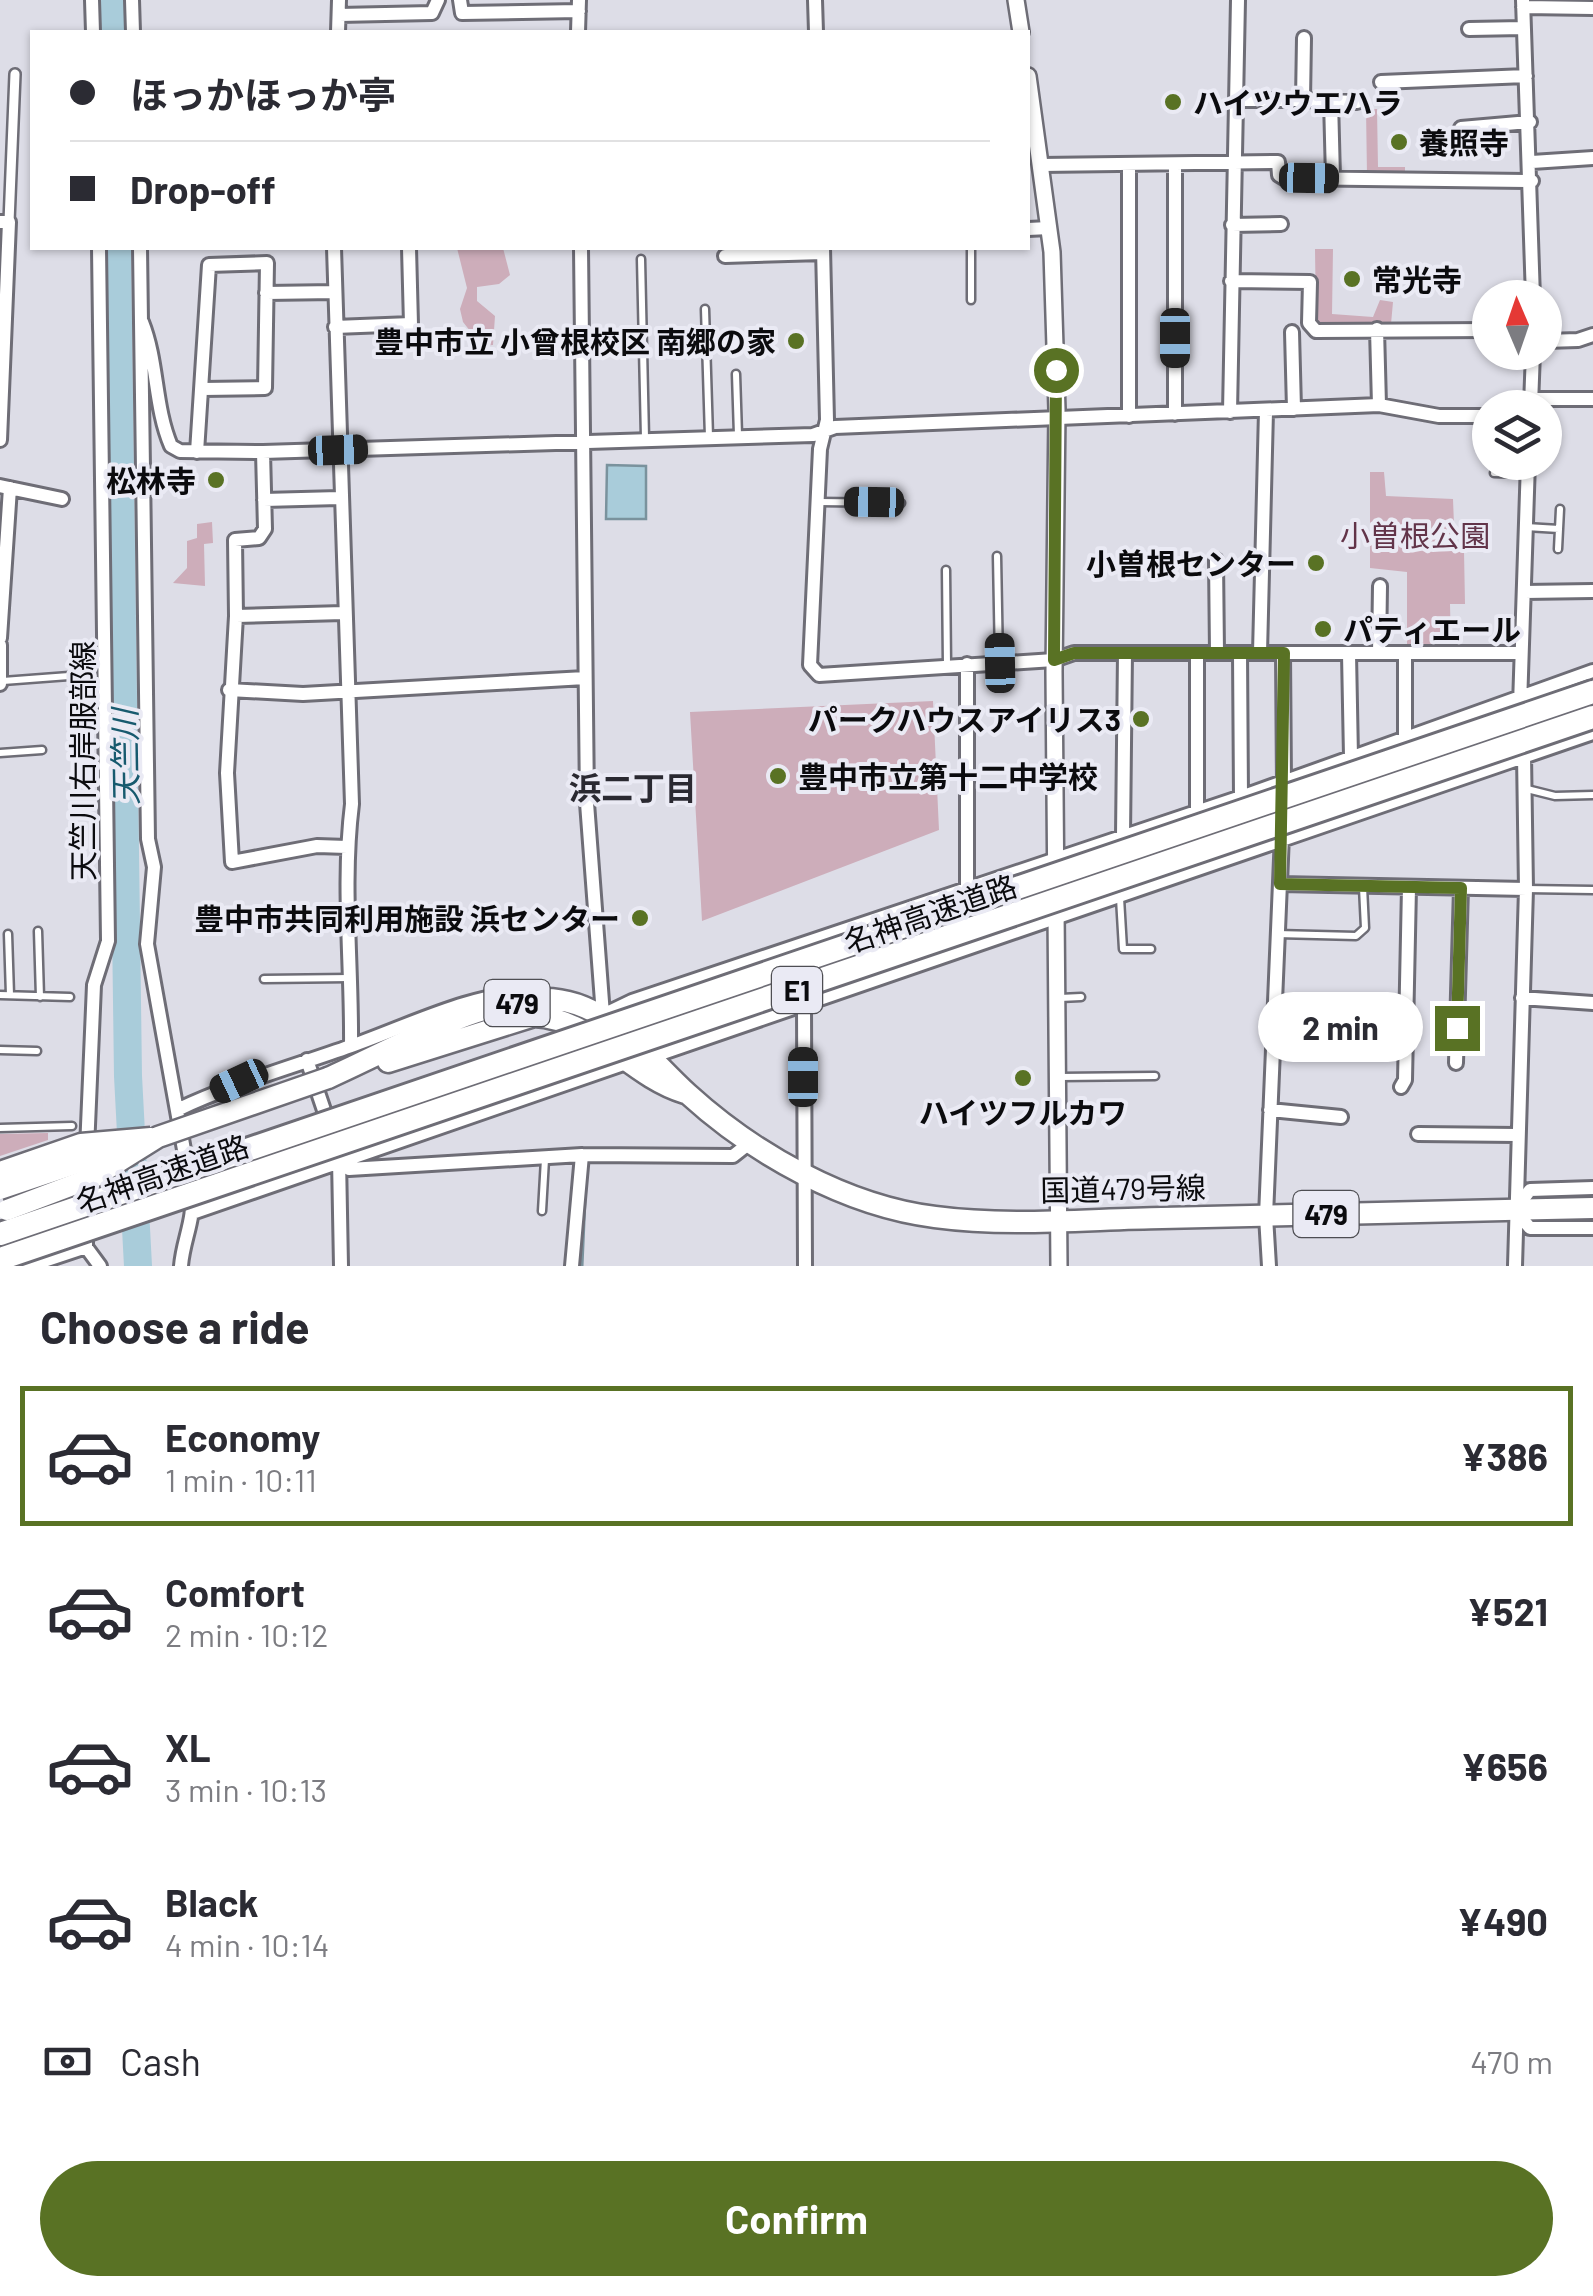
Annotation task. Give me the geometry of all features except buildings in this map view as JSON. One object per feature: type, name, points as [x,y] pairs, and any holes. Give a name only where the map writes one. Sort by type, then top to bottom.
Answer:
[{"type":"highway","name":"名神高速道路","points":[[0,1234],[1593,692]]},
{"type":"highway","name":"名神高速道路","points":[[0,1259],[1593,717]]},
{"type":"highway","name":"国道479号線","points":[[2,1204],[94,1177],[158,1137],[328,1078],[505,1005],[545,999],[603,1015],[687,1093],[802,1172],[858,1198],[905,1212],[963,1220],[1058,1220],[1593,1208]]},
{"type":"highway","name":"国道479号線","points":[[328,1078],[444,1048],[534,1016],[572,1023],[660,1085],[687,1093]]},
{"type":"highway","name":"国道479号線","points":[[0,1172],[81,1144],[158,1137]]},
{"type":"street","points":[[92,0],[93,30]]},
{"type":"street","points":[[132,0],[133,30]]},
{"type":"street","points":[[339,7],[432,13],[438,0]]},
{"type":"street","points":[[460,0],[462,13],[579,6]]},
{"type":"street","points":[[815,0],[816,30]]},
{"type":"street","points":[[1016,0],[1021,30]]},
{"type":"street","points":[[1230,412],[1238,0]]},
{"type":"street","points":[[1533,280],[1532,162],[1523,4],[1593,8]]},
{"type":"street","points":[[1469,29],[1523,28]]},
{"type":"street","points":[[1303,100],[1304,38]]},
{"type":"street","points":[[0,440],[4,222],[15,74]]},
{"type":"street","points":[[1381,82],[1526,76]]},
{"type":"street","points":[[1030,90],[1049,228],[1058,419],[1054,660],[1059,857],[1059,1266]]},
{"type":"street","points":[[1236,100],[1357,102]]},
{"type":"street","points":[[1331,100],[1334,178]]},
{"type":"street","points":[[1462,128],[1530,122]]},
{"type":"street","points":[[1532,162],[1593,158]]},
{"type":"street","points":[[1041,165],[1278,162],[1279,174],[1284,178],[1532,181]]},
{"type":"street","points":[[1174,165],[1175,414]]},
{"type":"street","points":[[1129,166],[1129,416]]},
{"type":"street","points":[[1232,225],[1282,224]]},
{"type":"street","points":[[1030,228],[1049,228]]},
{"type":"street","name":"天竺川右岸服部線","points":[[86,1247],[94,984],[108,942],[98,250]]},
{"type":"street","points":[[140,250],[148,839],[154,867],[147,944],[195,1212],[183,1239],[182,1266]]},
{"type":"street","points":[[334,250],[339,498],[352,804],[344,870],[352,978],[351,1046]]},
{"type":"street","points":[[335,328],[411,324],[410,250]]},
{"type":"street","points":[[581,250],[580,440],[587,803],[603,1015]]},
{"type":"street","points":[[725,256],[823,250],[824,432],[810,665],[820,675],[1054,660],[1074,653],[1520,653]]},
{"type":"street","points":[[196,452],[209,265],[266,263],[265,388],[202,389]]},
{"type":"street","points":[[1231,282],[1310,282],[1309,322],[1316,331],[1472,330]]},
{"type":"street","points":[[266,293],[334,292]]},
{"type":"street","points":[[142,322],[166,434],[171,446],[196,452],[738,436],[824,432],[835,427],[1379,405],[1439,416],[1472,416]]},
{"type":"street","points":[[1378,328],[1379,405]]},
{"type":"street","points":[[1292,332],[1294,409]]},
{"type":"street","points":[[1562,340],[1593,335]]},
{"type":"street","points":[[1562,401],[1593,399]]},
{"type":"street","points":[[1260,653],[1266,410]]},
{"type":"street","points":[[263,452],[264,529],[260,538],[235,540],[236,616],[228,690],[232,862],[317,846],[347,846]]},
{"type":"street","points":[[1515,1266],[1526,890],[1520,653],[1527,480]]},
{"type":"street","points":[[2,683],[5,487],[62,500]]},
{"type":"street","points":[[264,500],[339,498]]},
{"type":"street","points":[[1216,560],[1217,653]]},
{"type":"street","points":[[1379,654],[1380,586]]},
{"type":"street","points":[[1524,592],[1593,591]]},
{"type":"street","points":[[236,616],[343,613]]},
{"type":"street","points":[[1123,836],[1126,653]]},
{"type":"street","points":[[1197,653],[1197,812]]},
{"type":"street","points":[[1240,653],[1241,798]]},
{"type":"street","points":[[1269,1266],[1266,1216],[1273,1039],[1268,999],[1280,884],[1284,653]]},
{"type":"street","points":[[1350,654],[1351,757]]},
{"type":"street","points":[[1405,654],[1405,739]]},
{"type":"street","points":[[967,664],[967,888]]},
{"type":"street","points":[[603,1015],[632,1001],[1241,798],[1593,672]]},
{"type":"street","points":[[228,690],[303,694],[585,678]]},
{"type":"street","points":[[651,1056],[1058,920],[1593,733]]},
{"type":"street","points":[[1280,884],[1526,890]]},
{"type":"street","points":[[1401,1086],[1406,1045],[1409,887]]},
{"type":"street","points":[[1456,1063],[1461,888]]},
{"type":"street","points":[[177,1110],[239,1081],[351,1046],[491,995],[538,991],[562,995],[603,1015]]},
{"type":"street","points":[[1522,998],[1593,1003]]},
{"type":"street","points":[[804,1006],[805,1266]]},
{"type":"street","points":[[1273,1039],[1406,1045]]},
{"type":"street","points":[[307,1060],[341,1163],[342,1266]]},
{"type":"street","points":[[195,1212],[626,1063]]},
{"type":"street","points":[[1270,1110],[1340,1117]]},
{"type":"street","points":[[1418,1134],[1517,1135]]},
{"type":"street","points":[[341,1163],[349,1169],[582,1155],[733,1156],[752,1141]]},
{"type":"street","points":[[572,1266],[582,1155]]},
{"type":"street","points":[[1515,1210],[1530,1190],[1593,1188]]},
{"type":"street","points":[[1515,1210],[1530,1228],[1593,1228]]},
{"type":"street","points":[[35,1265],[86,1247],[100,1266]]},
{"type":"lane","points":[[971,250],[971,300]]},
{"type":"lane","points":[[641,259],[645,438]]},
{"type":"lane","points":[[705,309],[709,437]]},
{"type":"lane","points":[[736,374],[738,436]]},
{"type":"lane","points":[[818,502],[901,503]]},
{"type":"lane","points":[[1558,550],[1560,509]]},
{"type":"lane","points":[[1524,526],[1559,528]]},
{"type":"lane","points":[[997,556],[1000,663]]},
{"type":"lane","points":[[946,570],[947,666]]},
{"type":"lane","points":[[2,683],[69,676]]},
{"type":"lane","points":[[0,754],[42,750]]},
{"type":"lane","points":[[1526,789],[1554,796],[1593,796]]},
{"type":"lane","points":[[1277,934],[1356,936],[1365,928],[1363,886]]},
{"type":"lane","points":[[1526,890],[1593,890]]},
{"type":"lane","points":[[1120,898],[1123,950],[1151,949]]},
{"type":"lane","points":[[38,932],[40,997]]},
{"type":"lane","points":[[8,934],[10,996]]},
{"type":"lane","points":[[264,979],[352,978]]},
{"type":"lane","points":[[0,996],[70,997]]},
{"type":"lane","points":[[1058,998],[1081,998]]},
{"type":"lane","points":[[0,1050],[37,1051]]},
{"type":"lane","points":[[1058,1077],[1155,1076]]},
{"type":"lane","points":[[0,1128],[72,1126]]},
{"type":"lane","points":[[542,1211],[546,1158]]},
{"type":"green space","points":[[1366,109],[1377,109],[1378,167],[1405,167],[1405,174],[1367,175]]},
{"type":"green space","points":[[1315,249],[1333,249],[1332,314],[1373,317],[1380,300],[1393,302],[1391,324],[1321,327],[1316,321]]},
{"type":"green space","points":[[458,250],[504,250],[510,275],[499,284],[477,287],[477,301],[495,316],[493,345],[482,346],[463,322],[460,309],[467,288]]},
{"type":"green space","name":"小曽根公園","points":[[1370,472],[1384,472],[1386,496],[1453,499],[1455,551],[1464,551],[1465,604],[1450,604],[1451,647],[1407,647],[1407,572],[1370,568]]},
{"type":"green space","points":[[212,522],[213,543],[204,544],[205,586],[173,583],[187,568],[187,541],[197,538],[197,524]]},
{"type":"green space","points":[[933,701],[939,830],[702,921],[690,712]]},
{"type":"green space","points":[[48,1133],[48,1140],[0,1156],[0,1134]]},
{"type":"water","points":[[607,465],[646,466],[646,519],[606,519]]},
{"type":"waterway","name":"天竺川","points":[[111,0],[112,30]]},
{"type":"waterway","name":"天竺川","points":[[117,250],[128,1076],[138,1266]]},
{"type":"waterway","points":[[581,1266],[584,1199]]},
{"type":"place","name":"ハイツウエハラ","points":[[1173,102]]},
{"type":"place","name":"養照寺","points":[[1399,142]]},
{"type":"place","name":"常光寺","points":[[1352,279]]},
{"type":"place","name":"豊中市立 小曾根校区 南郷の家","points":[[796,341]]},
{"type":"place","name":"松林寺","points":[[216,480]]},
{"type":"place","name":"小曽根センター","points":[[1316,563]]},
{"type":"place","name":"パティエール","points":[[1323,629]]},
{"type":"place","name":"パークハウスアイリス3","points":[[1141,719]]},
{"type":"place","name":"豊中市立第十二中学校","points":[[778,776]]},
{"type":"place","name":"豊中市共同利用施設 浜センター","points":[[640,918]]},
{"type":"place","name":"ハイツフルカワ","points":[[1023,1078]]},
{"type":"district","name":"浜二丁目","points":[[633,787]]},
{"type":"route","points":[[1056,370],[1054,660],[1074,653],[1284,653],[1280,884],[1461,888],[1457,1028]]}]
